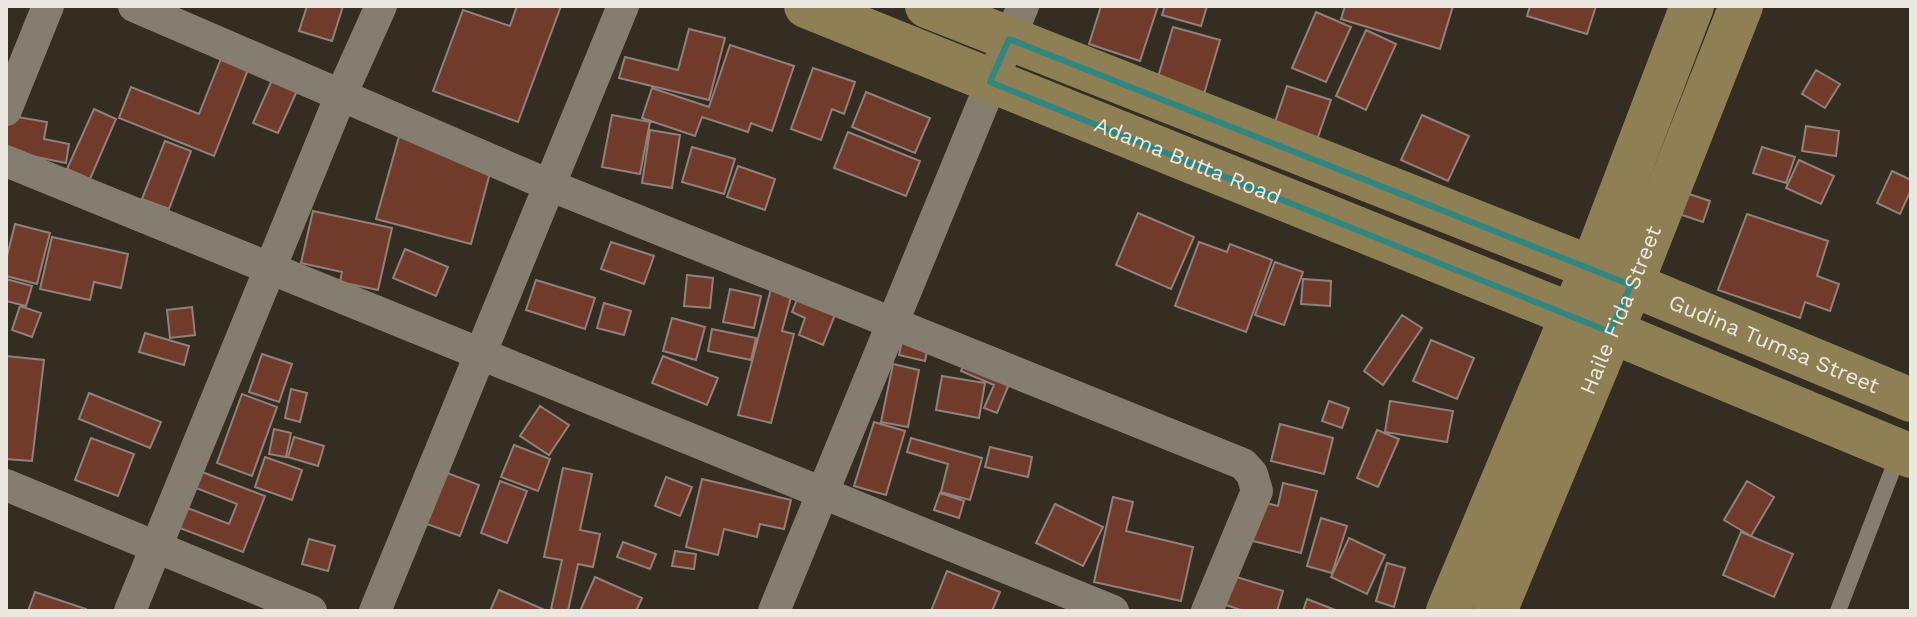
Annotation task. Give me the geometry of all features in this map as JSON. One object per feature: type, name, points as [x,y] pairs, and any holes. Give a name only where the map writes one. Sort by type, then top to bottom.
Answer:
[{"type":"street","points":[[6,110],[48,6]]},
{"type":"street","points":[[134,6],[549,185],[1243,464],[1252,474],[1257,491],[1207,611]]},
{"type":"street","points":[[130,611],[341,95],[381,6]]},
{"type":"street","points":[[375,611],[623,6]]},
{"type":"street","name":"Adama Butta Road","points":[[806,6],[1591,324]]},
{"type":"street","points":[[927,6],[1016,22],[1612,277]]},
{"type":"street","name":"Haile Fida Street","points":[[1612,277],[1692,6]]},
{"type":"street","name":"Haile Fida Street","points":[[1448,611],[1591,324],[1741,6]]},
{"type":"street","points":[[774,611],[1016,22]]},
{"type":"street","points":[[6,161],[1113,611]]},
{"type":"street","name":"Gudina Tumsa Street","points":[[1612,277],[1911,400]]},
{"type":"street","points":[[1591,324],[1905,454]]},
{"type":"street","name":"Haile Fida Street","points":[[1495,611],[1591,324]]},
{"type":"street","points":[[6,485],[311,611]]},
{"type":"lane","points":[[1838,611],[1905,454]]},
{"type":"highlighted area","points":[[1009,39],[1631,285],[1610,332],[990,82]]},
{"type":"building","points":[[307,6],[343,6],[332,41],[299,31]]},
{"type":"building","points":[[517,6],[561,6],[518,122],[433,91],[463,10],[510,26]]},
{"type":"building","points":[[1101,6],[1158,6],[1140,61],[1089,44]]},
{"type":"building","points":[[1165,6],[1207,6],[1201,26],[1162,15]]},
{"type":"building","points":[[1345,6],[1453,6],[1440,49],[1341,19]]},
{"type":"building","points":[[1530,6],[1596,6],[1587,34],[1527,16]]},
{"type":"building","points":[[1316,12],[1351,27],[1326,82],[1292,68]]},
{"type":"building","points":[[1173,27],[1220,40],[1204,94],[1157,80]]},
{"type":"building","points":[[689,29],[725,38],[709,100],[619,78],[625,57],[678,70]]},
{"type":"building","points":[[1366,30],[1396,44],[1366,110],[1336,96]]},
{"type":"building","points":[[730,45],[794,66],[772,131],[751,123],[748,132],[702,117],[695,136],[642,118],[652,88],[709,107]]},
{"type":"building","points":[[222,56],[249,67],[214,156],[119,118],[131,87],[199,114]]},
{"type":"building","points":[[813,68],[855,82],[844,114],[832,109],[821,140],[791,129]]},
{"type":"building","points":[[1816,70],[1840,84],[1825,108],[1802,94]]},
{"type":"building","points":[[276,71],[301,82],[278,133],[253,123]]},
{"type":"building","points":[[1287,86],[1331,100],[1313,151],[1270,137]]},
{"type":"building","points":[[866,92],[930,118],[915,153],[852,127]]},
{"type":"building","points":[[94,109],[116,119],[90,179],[67,169]]},
{"type":"building","points":[[6,115],[47,122],[44,139],[69,144],[66,163],[6,151]]},
{"type":"building","points":[[612,115],[650,122],[640,174],[602,167]]},
{"type":"building","points":[[1422,115],[1469,136],[1448,181],[1401,160]]},
{"type":"building","points":[[1806,126],[1839,131],[1836,156],[1802,151]]},
{"type":"building","points":[[650,130],[680,135],[672,188],[642,183]]},
{"type":"building","points":[[848,132],[920,161],[906,196],[834,168]]},
{"type":"building","points":[[400,133],[494,158],[471,244],[376,219]]},
{"type":"building","points":[[165,141],[191,151],[169,209],[142,199]]},
{"type":"building","points":[[692,147],[735,159],[724,194],[682,182]]},
{"type":"building","points":[[1762,147],[1795,157],[1786,183],[1753,173]]},
{"type":"building","points":[[1799,160],[1834,176],[1821,204],[1786,188]]},
{"type":"building","points":[[738,166],[775,179],[765,210],[727,197]]},
{"type":"building","points":[[1892,171],[1911,180],[1911,190],[1900,214],[1877,203]]},
{"type":"building","points":[[1683,192],[1710,201],[1703,222],[1676,213]]},
{"type":"building","points":[[313,211],[392,228],[378,290],[340,282],[342,272],[301,263]]},
{"type":"building","points":[[1138,213],[1194,237],[1171,289],[1116,265]]},
{"type":"building","points":[[1747,214],[1828,241],[1817,276],[1839,284],[1830,311],[1805,302],[1800,318],[1718,290]]},
{"type":"building","points":[[15,224],[50,233],[37,284],[6,276],[6,260]]},
{"type":"building","points":[[52,237],[128,254],[121,288],[94,282],[90,300],[40,289]]},
{"type":"building","points":[[611,242],[654,256],[644,284],[601,269]]},
{"type":"building","points":[[1199,242],[1227,252],[1230,244],[1272,260],[1246,332],[1175,306]]},
{"type":"building","points":[[405,249],[448,267],[436,296],[393,278]]},
{"type":"building","points":[[1275,262],[1303,272],[1284,325],[1255,315]]},
{"type":"building","points":[[687,275],[713,278],[710,308],[684,306]]},
{"type":"building","points":[[6,279],[32,286],[26,306],[6,301]]},
{"type":"building","points":[[1303,279],[1331,281],[1330,306],[1301,304]]},
{"type":"building","points":[[536,280],[595,298],[585,329],[526,310]]},
{"type":"building","points":[[773,281],[794,286],[782,331],[794,334],[771,423],[738,415]]},
{"type":"building","points":[[730,289],[761,296],[754,328],[723,322]]},
{"type":"building","points":[[800,292],[838,307],[823,345],[799,335],[805,318],[792,312]]},
{"type":"building","points":[[604,303],[631,311],[624,335],[597,328]]},
{"type":"building","points":[[20,306],[41,313],[32,337],[12,330]]},
{"type":"building","points":[[192,307],[195,335],[170,338],[167,310]]},
{"type":"building","points":[[1402,315],[1422,328],[1383,385],[1364,371]]},
{"type":"building","points":[[672,318],[705,327],[696,360],[663,351]]},
{"type":"building","points":[[712,329],[756,338],[751,360],[708,351]]},
{"type":"building","points":[[145,333],[189,346],[184,365],[139,352]]},
{"type":"building","points":[[902,340],[928,346],[925,361],[899,355]]},
{"type":"building","points":[[1431,340],[1474,358],[1457,399],[1413,381]]},
{"type":"building","points":[[262,354],[292,364],[279,402],[249,392]]},
{"type":"building","points":[[6,356],[44,360],[32,461],[6,459]]},
{"type":"building","points":[[663,356],[718,378],[707,405],[652,383]]},
{"type":"building","points":[[966,359],[1012,377],[997,413],[984,408],[994,385],[961,371]]},
{"type":"building","points":[[893,364],[919,370],[908,427],[881,422]]},
{"type":"building","points":[[942,376],[985,383],[979,418],[936,410]]},
{"type":"building","points":[[291,389],[307,393],[300,422],[285,418]]},
{"type":"building","points":[[89,393],[161,422],[150,448],[79,419]]},
{"type":"building","points":[[242,394],[277,407],[252,476],[217,463]]},
{"type":"building","points":[[1329,401],[1349,408],[1342,428],[1322,421]]},
{"type":"building","points":[[1390,401],[1453,411],[1447,442],[1385,432]]},
{"type":"building","points":[[540,406],[569,425],[549,455],[520,436]]},
{"type":"building","points":[[874,422],[905,431],[886,495],[854,486]]},
{"type":"building","points":[[1280,424],[1333,438],[1324,474],[1271,461]]},
{"type":"building","points":[[274,429],[291,433],[286,457],[269,454]]},
{"type":"building","points":[[1377,430],[1399,439],[1378,487],[1357,478]]},
{"type":"building","points":[[294,437],[324,446],[318,466],[288,457]]},
{"type":"building","points":[[91,438],[134,454],[118,496],[75,480]]},
{"type":"building","points":[[911,438],[982,458],[970,500],[941,492],[948,464],[907,452]]},
{"type":"building","points":[[514,445],[550,459],[538,491],[501,477]]},
{"type":"building","points":[[990,447],[1032,457],[1028,477],[985,467]]},
{"type":"building","points":[[265,457],[302,470],[292,500],[255,487]]},
{"type":"building","points":[[429,466],[479,485],[460,536],[410,518]]},
{"type":"building","points":[[563,468],[592,474],[580,530],[600,534],[593,567],[578,564],[568,611],[558,611],[551,609],[562,560],[544,557]]},
{"type":"building","points":[[202,472],[265,496],[243,552],[177,527],[185,507],[229,524],[237,504],[196,488]]},
{"type":"building","points":[[666,477],[692,487],[680,516],[655,506]]},
{"type":"building","points":[[702,479],[791,500],[784,529],[760,524],[757,537],[724,529],[718,555],[686,547]]},
{"type":"building","points":[[500,481],[527,491],[507,543],[481,533]]},
{"type":"building","points":[[1747,481],[1774,497],[1751,536],[1724,520]]},
{"type":"building","points":[[1283,483],[1317,491],[1301,553],[1245,539],[1255,500],[1278,506]]},
{"type":"building","points":[[940,493],[964,501],[959,518],[934,510]]},
{"type":"building","points":[[1113,497],[1133,502],[1126,531],[1193,547],[1181,601],[1094,582]]},
{"type":"building","points":[[1055,504],[1103,527],[1083,566],[1036,543]]},
{"type":"building","points":[[1321,518],[1347,526],[1332,573],[1307,566]]},
{"type":"building","points":[[1741,532],[1793,554],[1774,597],[1723,575]]},
{"type":"building","points":[[1349,538],[1385,555],[1367,594],[1331,577]]},
{"type":"building","points":[[309,539],[335,546],[328,571],[302,564]]},
{"type":"building","points":[[623,542],[656,554],[650,569],[617,557]]},
{"type":"building","points":[[675,551],[696,554],[694,569],[672,566]]},
{"type":"building","points":[[1387,563],[1405,568],[1394,607],[1376,601]]},
{"type":"building","points":[[947,571],[1000,592],[992,611],[931,611]]},
{"type":"building","points":[[1220,572],[1283,591],[1277,611],[1244,611],[1211,600]]},
{"type":"building","points":[[595,577],[642,598],[636,611],[580,611]]},
{"type":"building","points":[[499,590],[547,611],[490,611]]},
{"type":"building","points":[[35,592],[86,609],[28,611]]},
{"type":"building","points":[[1307,599],[1338,611],[1303,611]]}]
